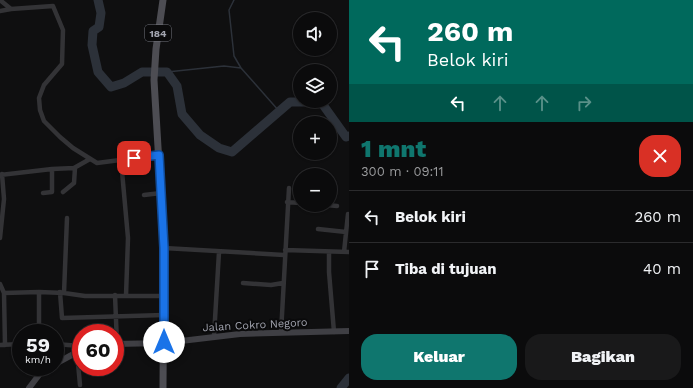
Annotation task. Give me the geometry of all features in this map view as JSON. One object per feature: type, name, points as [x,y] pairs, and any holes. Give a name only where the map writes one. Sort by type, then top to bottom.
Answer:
[{"type":"main road","name":"184","points":[[163,0],[154,65],[164,248],[163,388]]},
{"type":"street","points":[[0,0],[11,9]]},
{"type":"street","points":[[0,11],[51,6],[55,9],[63,30],[63,60],[60,68],[44,85],[39,98],[40,110],[44,121],[48,126],[73,148],[90,159],[101,163],[159,155]]},
{"type":"street","points":[[0,238],[4,199],[1,175],[75,168],[90,159]]},
{"type":"street","points":[[121,160],[128,238],[126,296]]},
{"type":"street","points":[[63,192],[74,183],[75,168]]},
{"type":"street","points":[[43,193],[52,192],[52,169]]},
{"type":"street","points":[[281,333],[287,202],[289,188]]},
{"type":"street","points":[[144,195],[161,193]]},
{"type":"street","points":[[287,202],[293,202]]},
{"type":"street","points":[[164,248],[219,252],[347,252],[346,232],[348,214]]},
{"type":"street","points":[[67,218],[62,292],[62,318],[164,315]]},
{"type":"street","points":[[318,229],[346,232]]},
{"type":"street","points":[[214,336],[219,252]]},
{"type":"street","points":[[329,252],[329,272],[334,332]]},
{"type":"street","points":[[243,283],[272,285],[283,283]]},
{"type":"street","points":[[0,284],[4,293],[3,345]]},
{"type":"street","points":[[39,292],[39,324]]},
{"type":"street","points":[[4,293],[62,292],[85,296],[164,296]]},
{"type":"street","points":[[115,295],[117,324]]},
{"type":"street","name":"Jalan Cokro Negoro","points":[[124,344],[164,342],[214,336],[349,332]]},
{"type":"street","points":[[29,388],[38,376]]},
{"type":"street","points":[[79,376],[80,385]]},
{"type":"waterway","points":[[98,0],[101,13],[99,27],[93,31],[92,45],[98,72],[111,87],[124,83],[142,72],[167,72],[177,86],[182,114],[200,135],[219,148],[232,152],[290,102],[321,102],[346,137],[349,136]]},
{"type":"waterway","points":[[234,0],[229,10],[234,56],[241,68],[279,111]]},
{"type":"waterway","points":[[167,72],[224,66],[241,68]]},
{"type":"waterway","points":[[341,388],[349,378]]},
{"type":"route","points":[[134,158],[159,155],[164,248],[164,342]]}]
